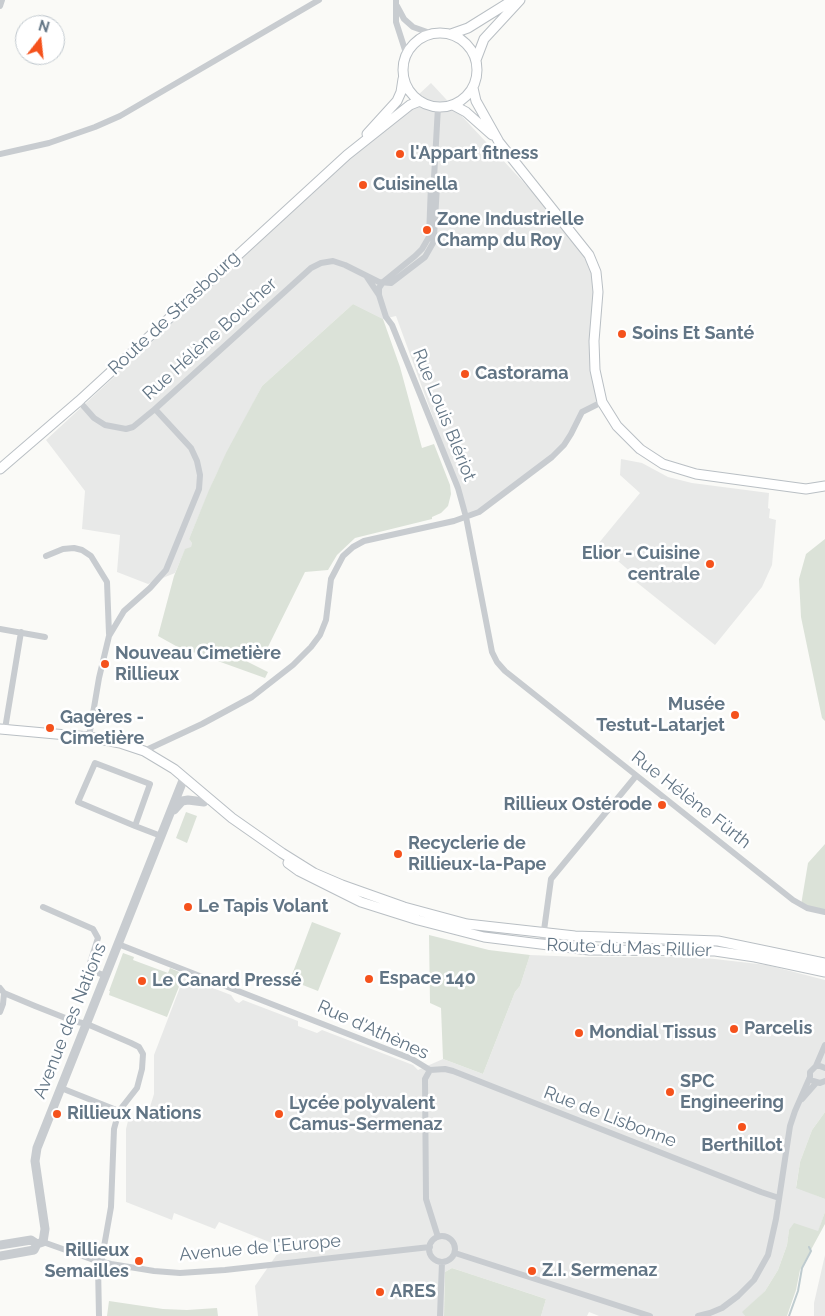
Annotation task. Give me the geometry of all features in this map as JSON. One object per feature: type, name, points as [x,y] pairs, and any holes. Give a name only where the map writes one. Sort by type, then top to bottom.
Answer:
[{"type":"main road","points":[[451,34],[468,28],[513,0]]},
{"type":"main road","points":[[476,60],[471,49],[462,40],[451,34],[440,32],[430,34],[412,44],[406,53],[402,68],[403,77],[412,95],[420,101],[438,107],[461,100],[472,88],[476,79],[476,60],[484,39],[520,0]]},
{"type":"main road","name":"Route de Strasbourg","points":[[347,155],[397,101],[401,92],[403,77]]},
{"type":"main road","points":[[472,88],[476,102],[499,142]]},
{"type":"main road","name":"Route de Strasbourg","points":[[0,469],[78,401],[347,155],[410,105],[420,101]]},
{"type":"main road","points":[[453,104],[470,115],[499,142],[589,255],[596,272],[598,292],[594,370],[602,402],[617,426],[640,449],[663,464],[696,474],[806,489],[825,486]]},
{"type":"main road","name":"Route du Mas Rillier","points":[[2,729],[89,737],[120,743],[144,751],[232,818],[314,873],[404,907],[467,924],[585,937],[718,941],[825,963]]},
{"type":"main road","name":"Route du Mas Rillier","points":[[183,780],[204,802],[264,848],[299,871],[361,902],[387,912],[459,932],[542,945],[589,950],[715,951],[755,957],[825,972]]},
{"type":"street","points":[[0,6],[2,0]]},
{"type":"street","points":[[0,154],[48,143],[95,127],[120,116],[319,0]]},
{"type":"street","points":[[396,2],[404,19],[412,27],[430,34]]},
{"type":"street","points":[[396,2],[396,22],[406,53]]},
{"type":"street","points":[[379,295],[379,288],[383,282],[415,256],[429,237],[431,184],[434,178],[438,107]]},
{"type":"street","points":[[383,282],[391,283],[396,280],[425,257],[433,243],[437,186],[434,178]]},
{"type":"street","name":"Rue Hélène Boucher","points":[[78,401],[99,422],[126,429],[133,426],[155,408],[311,268],[321,263],[333,262],[345,265],[383,282]]},
{"type":"street","points":[[366,276],[382,277],[390,275]]},
{"type":"street","name":"Rue Louis Blériot","points":[[366,276],[379,295],[386,316],[392,325],[458,488],[466,517]]},
{"type":"street","points":[[144,751],[202,724],[252,697],[293,665],[320,635],[326,620],[331,579],[343,556],[353,546],[364,541],[466,517],[479,512],[552,458],[572,434],[582,412],[602,402]]},
{"type":"street","points":[[109,636],[124,611],[150,588],[166,570],[199,489],[200,475],[197,461],[191,448],[155,408]]},
{"type":"street","name":"Rue Hélène Fürth","points":[[466,517],[492,652],[497,662],[505,671],[793,900],[807,908],[825,912]]},
{"type":"street","points":[[46,556],[64,548],[82,550],[91,556],[107,582],[109,636],[99,678],[89,737]]},
{"type":"street","points":[[0,629],[45,637]]},
{"type":"street","points":[[2,729],[21,632]]},
{"type":"street","points":[[135,826],[150,784],[95,762],[78,802],[135,826],[161,836]]},
{"type":"street","points":[[542,945],[551,880],[636,776]]},
{"type":"street","name":"Avenue des Nations","points":[[40,1243],[45,1229],[35,1161],[40,1141],[183,780]]},
{"type":"street","name":"Avenue des Nations","points":[[169,818],[182,801],[204,802]]},
{"type":"street","points":[[43,907],[93,929],[98,938],[98,943],[90,963],[91,968],[106,976]]},
{"type":"street","name":"Rue d'Athènes","points":[[118,944],[412,1059],[430,1070],[425,1079],[426,1198],[438,1237]]},
{"type":"street","points":[[0,1012],[3,1004],[2,990],[73,1021],[87,1024],[139,1046],[143,1054],[142,1069],[137,1088],[119,1111],[114,1129],[111,1207],[98,1266],[99,1316]]},
{"type":"street","points":[[698,1316],[710,1313],[732,1301],[754,1280],[761,1268],[770,1248],[790,1126],[810,1077],[810,1072],[816,1066],[825,1045]]},
{"type":"street","points":[[816,1066],[825,1067]]},
{"type":"street","name":"Rue de Lisbonne","points":[[430,1070],[445,1069],[453,1071],[779,1198]]},
{"type":"street","points":[[795,1111],[801,1101],[822,1083],[810,1077]]},
{"type":"street","points":[[61,1088],[119,1111]]},
{"type":"street","points":[[438,1237],[452,1240],[455,1253],[450,1260],[442,1262],[431,1256],[430,1247],[438,1237]]},
{"type":"street","name":"Avenue de l'Europe","points":[[0,1245],[31,1240],[100,1262],[154,1271],[196,1272],[430,1247]]},
{"type":"street","points":[[0,1256],[34,1250],[40,1243]]},
{"type":"street","points":[[455,1253],[650,1316]]},
{"type":"street","points":[[440,1316],[442,1262]]},
{"type":"shaded area","points":[[431,83],[540,200],[576,244],[587,262],[593,275],[594,291],[590,371],[599,397],[598,406],[583,413],[566,445],[475,512],[468,513],[396,316],[383,319],[353,304],[262,386],[216,475],[189,539],[192,543],[191,548],[185,550],[175,573],[148,584],[117,572],[120,535],[82,529],[85,491],[46,440]]},
{"type":"shaded area","points":[[353,304],[383,319],[400,367],[422,448],[434,444],[450,485],[451,494],[448,506],[441,513],[432,517],[432,519],[355,538],[337,555],[328,570],[305,572],[263,657],[243,647],[238,657],[268,672],[265,678],[176,646],[158,636],[174,576],[185,549],[191,547],[192,543],[189,539],[226,453],[262,386]]},
{"type":"shaded area","points":[[621,459],[642,463],[668,477],[692,483],[769,493],[769,518],[776,520],[772,565],[762,587],[715,645],[635,581],[632,573],[598,544],[640,493],[620,475]]},
{"type":"shaded area","points":[[825,539],[825,721],[822,718],[801,617],[799,579],[806,554]]},
{"type":"shaded area","points":[[186,812],[197,816],[187,843],[176,838]]},
{"type":"shaded area","points":[[825,844],[825,910],[801,905],[808,863]]},
{"type":"shaded area","points":[[312,922],[341,933],[318,991],[290,980]]},
{"type":"shaded area","points":[[429,935],[489,950],[530,955],[520,986],[515,992],[483,1074],[443,1059],[441,1008],[430,1003]]},
{"type":"shaded area","points":[[123,953],[134,957],[133,960],[168,973],[170,968],[184,974],[167,1017],[109,995]]},
{"type":"shaded area","points":[[530,955],[697,957],[767,965],[825,980],[825,1112],[812,1130],[800,1162],[796,1187],[825,1199],[825,1212],[818,1232],[789,1230],[787,1245],[778,1270],[765,1291],[743,1312],[745,1316],[599,1316],[589,1312],[587,1316],[541,1316],[546,1299],[452,1268],[445,1272],[444,1316],[258,1316],[255,1286],[282,1247],[219,1222],[215,1229],[174,1213],[172,1220],[126,1202],[126,1129],[128,1121],[150,1107],[154,1094],[154,1055],[184,977],[231,995],[239,1003],[243,1000],[298,1021],[298,1026],[317,1033],[322,1030],[413,1065],[418,1070],[443,1059],[483,1074],[515,992],[520,986]]},
{"type":"shaded area","points":[[825,1112],[825,1199],[796,1188],[800,1162],[812,1130]]},
{"type":"shaded area","points":[[825,1212],[825,1224],[800,1270],[796,1290],[787,1316],[745,1316],[742,1312],[765,1291],[778,1270],[787,1245],[789,1230],[794,1223],[818,1231]]},
{"type":"shaded area","points":[[825,1255],[825,1316],[814,1316],[814,1303]]},
{"type":"shaded area","points":[[452,1268],[546,1299],[541,1316],[444,1316],[445,1272]]},
{"type":"shaded area","points":[[109,1301],[163,1309],[217,1308],[218,1316],[107,1316]]},
{"type":"waterway","points":[[789,1316],[798,1291],[802,1268],[811,1251],[809,1247]]},
{"type":"place","name":"l'Appart fitness","points":[[400,154]]},
{"type":"place","name":"Cuisinella","points":[[363,185]]},
{"type":"place","name":"Zone Industrielle Champ du Roy","points":[[427,230]]},
{"type":"place","name":"Soins Et Santé","points":[[622,334]]},
{"type":"place","name":"Castorama","points":[[465,374]]},
{"type":"place","name":"Elior - Cuisine centrale","points":[[710,564]]},
{"type":"place","name":"Nouveau Cimetière Rillieux","points":[[105,664]]},
{"type":"place","name":"Musée Testut-Latarjet","points":[[735,715]]},
{"type":"place","name":"Gagères - Cimetière","points":[[50,728]]},
{"type":"place","name":"Rillieux Ostérode","points":[[662,805]]},
{"type":"place","name":"Recyclerie de Rillieux-la-Pape","points":[[398,854]]},
{"type":"place","name":"Le Tapis Volant","points":[[188,907]]},
{"type":"place","name":"Espace 140","points":[[369,979]]},
{"type":"place","name":"Le Canard Pressé","points":[[142,981]]},
{"type":"place","name":"Parcelis","points":[[734,1029]]},
{"type":"place","name":"Mondial Tissus","points":[[579,1033]]},
{"type":"place","name":"SPC Engineering","points":[[670,1092]]},
{"type":"place","name":"Rillieux Nations","points":[[57,1114]]},
{"type":"place","name":"Lycée polyvalent Camus-Sermenaz","points":[[279,1114]]},
{"type":"place","name":"Berthillot","points":[[742,1127]]},
{"type":"place","name":"Rillieux Semailles","points":[[139,1261]]},
{"type":"place","name":"Z.I. Sermenaz","points":[[532,1271]]},
{"type":"place","name":"ARES","points":[[380,1292]]}]
